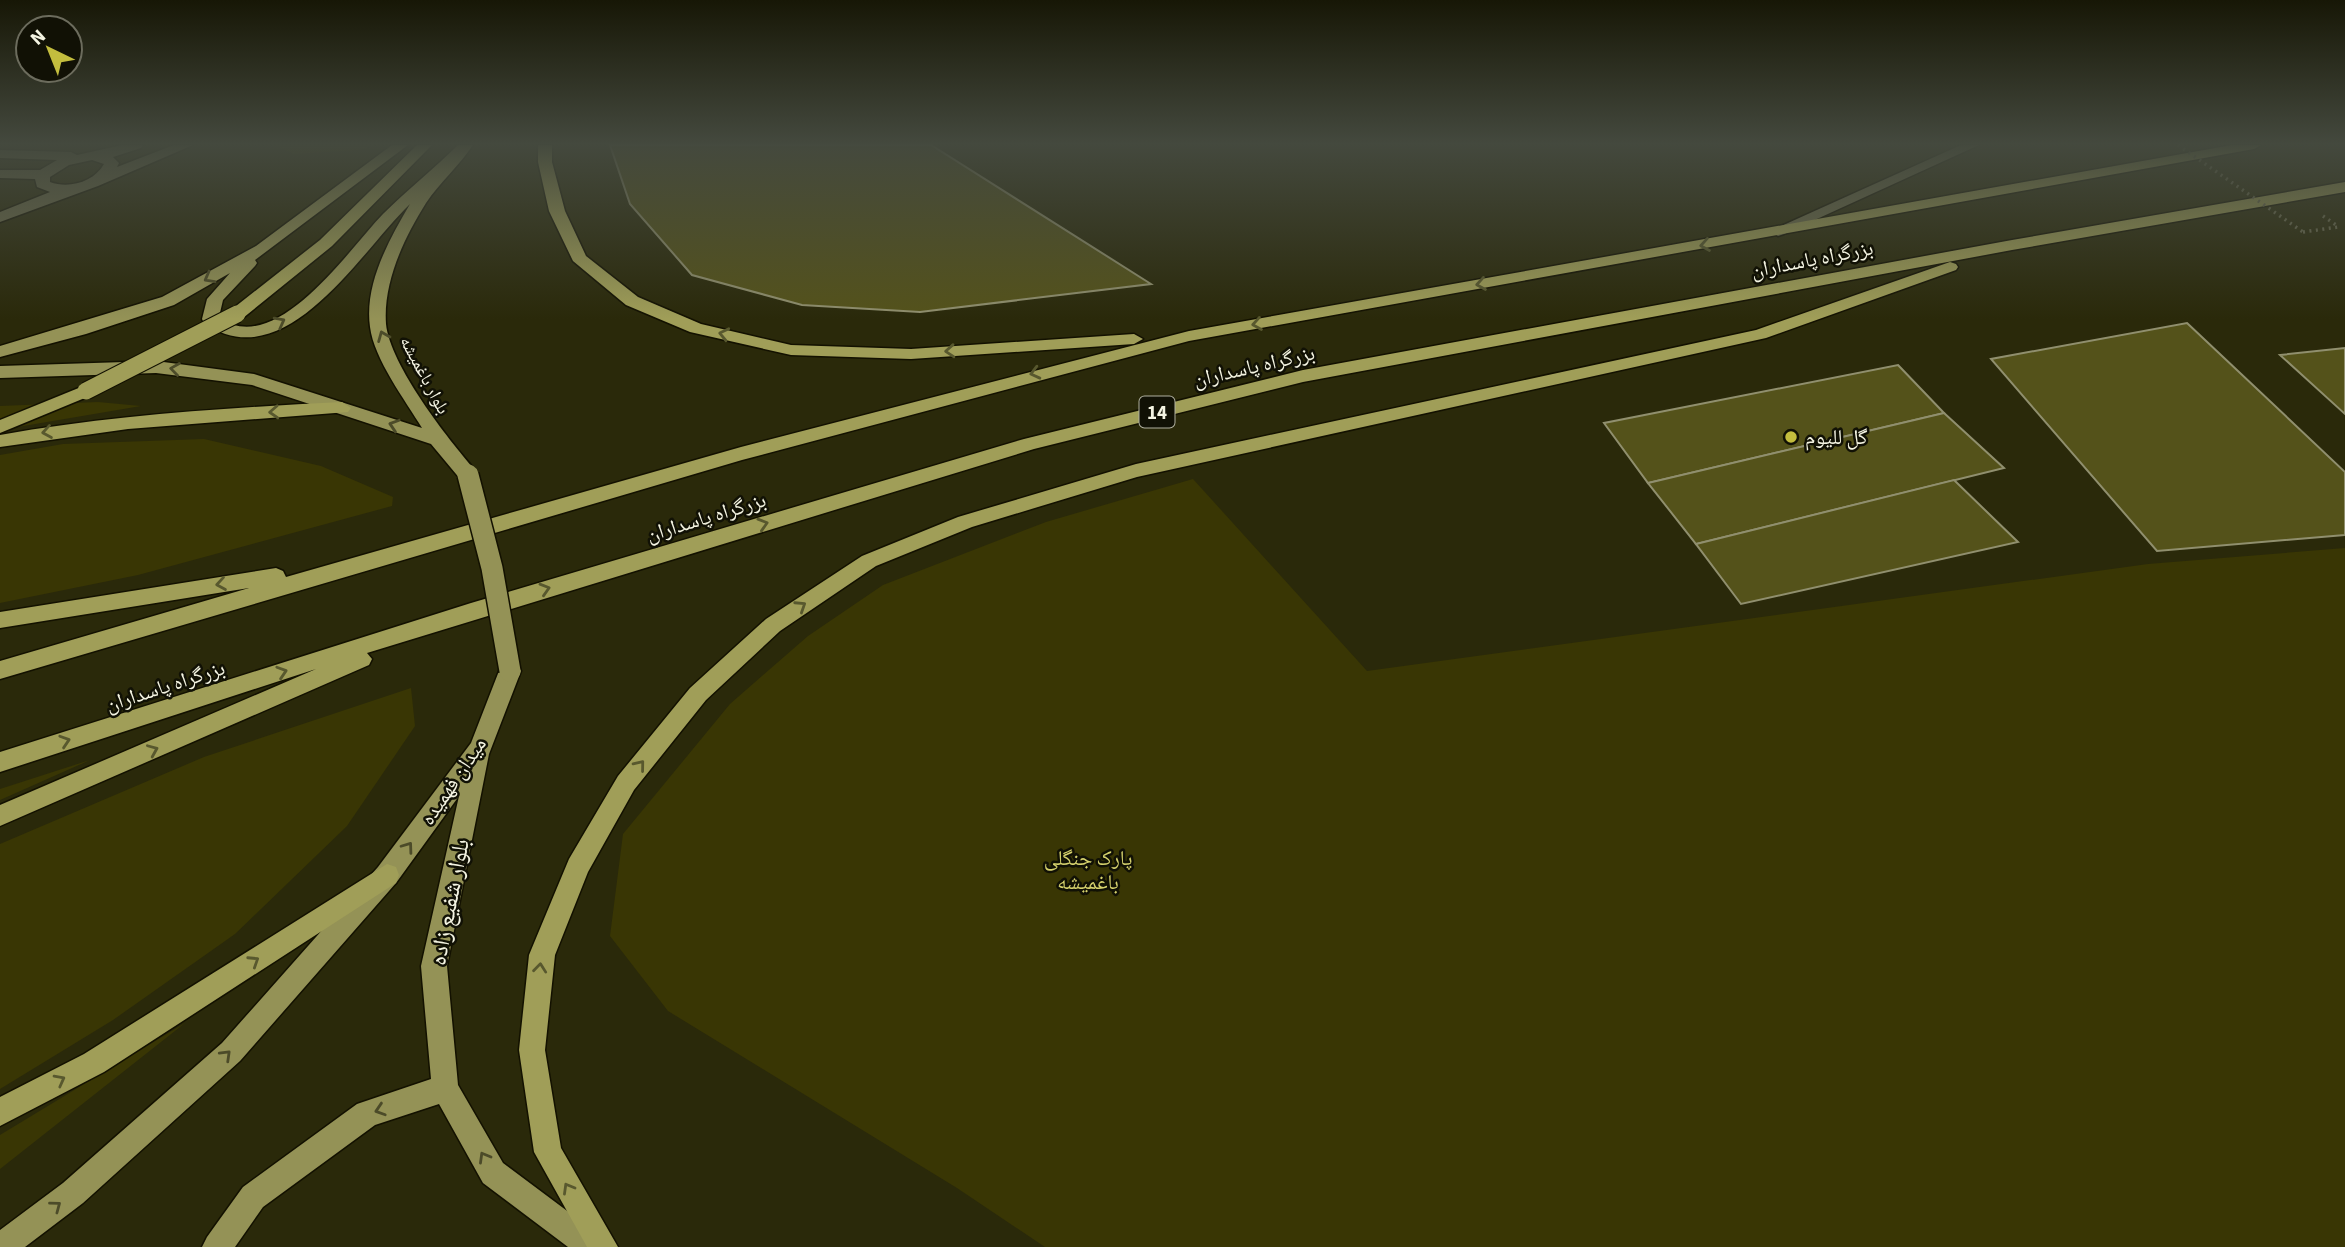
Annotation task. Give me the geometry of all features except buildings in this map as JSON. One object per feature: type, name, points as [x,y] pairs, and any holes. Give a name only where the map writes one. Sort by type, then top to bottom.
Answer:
[{"type":"highway","points":[[0,427],[86,391],[237,314],[326,243],[366,203]]},
{"type":"highway","points":[[554,203],[579,258],[632,301],[696,328],[791,349],[911,354],[1189,336]]},
{"type":"highway","name":"بزرگراه پاسداران","points":[[0,670],[361,562],[1015,378],[1189,336],[1932,203]]},
{"type":"highway","name":"بزرگراه پاسداران","points":[[0,762],[471,611],[1031,443],[1303,376],[2252,203]]},
{"type":"highway","points":[[603,1247],[548,1152],[532,1050],[541,955],[578,867],[626,783],[698,694],[773,625],[869,561],[965,522],[1136,471],[1760,334],[2012,245]]},
{"type":"highway","points":[[0,441],[51,431],[190,416],[342,408]]},
{"type":"highway","points":[[0,620],[361,562]]},
{"type":"highway","points":[[0,816],[471,611]]},
{"type":"highway","points":[[0,1112],[94,1063],[387,876]]},
{"type":"main road","points":[[0,217],[36,203]]},
{"type":"main road","points":[[0,352],[80,330],[167,301],[262,249],[325,203]]},
{"type":"main road","points":[[262,249],[215,299],[210,319],[227,331],[262,332],[291,317],[318,295],[405,203]]},
{"type":"main road","name":"بلوار باغمیشه","points":[[421,203],[389,256],[377,309],[379,329],[393,360],[438,440]]},
{"type":"main road","points":[[1778,231],[1841,203]]},
{"type":"main road","points":[[0,372],[156,367],[254,380],[438,440]]},
{"type":"main road","name":"میدان فهمیده","points":[[1,1247],[73,1193],[231,1052],[387,876],[481,748],[510,671],[492,568],[468,475],[438,440]]},
{"type":"main road","name":"بلوار شفیع زاده","points":[[481,748],[434,966],[445,1088],[493,1173],[592,1247]]},
{"type":"main road","points":[[217,1247],[253,1197],[367,1114],[445,1088]]},
{"type":"path","points":[[2262,203],[2303,232],[2339,227]]},
{"type":"green space","points":[[98,402],[141,406],[0,430],[0,406]]},
{"type":"green space","points":[[204,439],[321,466],[393,497],[392,506],[138,575],[0,603],[0,455],[63,444]]},
{"type":"green space","name":"پارک جنگلی باغمیشه","points":[[1193,479],[1367,671],[2148,564],[2345,548],[2345,1247],[1045,1247],[957,1188],[668,1011],[610,936],[623,834],[730,704],[808,636],[883,585],[1046,522]]},
{"type":"green space","points":[[411,688],[415,726],[347,826],[235,934],[113,1020],[0,1089],[0,844],[204,757]]},
{"type":"green space","points":[[90,760],[0,800],[0,789]]},
{"type":"green space","points":[[185,1023],[0,1169],[0,1135]]},
{"type":"place","name":"گل للیوم","points":[[1791,437]]}]
